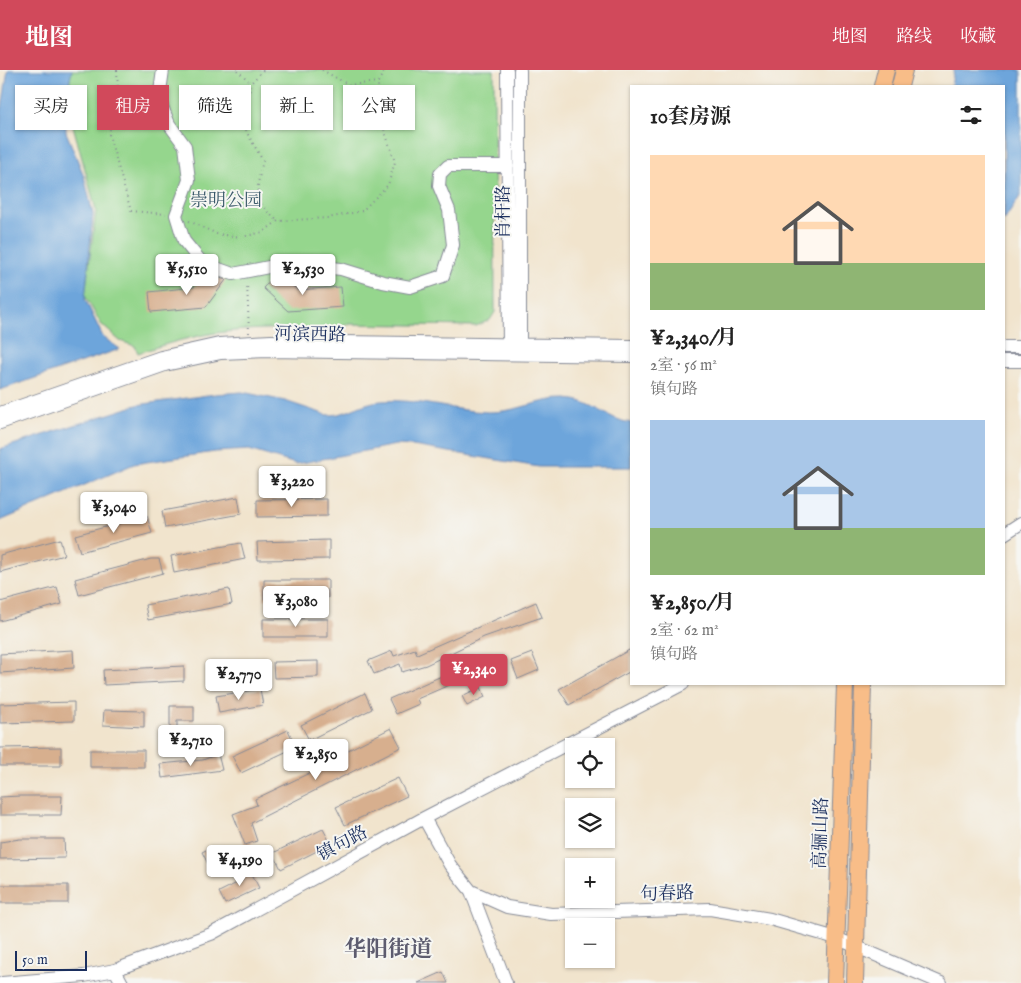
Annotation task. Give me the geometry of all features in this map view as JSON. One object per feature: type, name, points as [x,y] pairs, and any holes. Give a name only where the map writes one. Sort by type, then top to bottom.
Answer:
[{"type":"main road","points":[[882,85],[886,70]]},
{"type":"main road","points":[[900,85],[904,70]]},
{"type":"main road","name":"高骊山路","points":[[835,983],[845,685]]},
{"type":"main road","points":[[855,983],[862,685]]},
{"type":"street","points":[[163,70],[159,100],[168,124],[185,146],[189,180],[176,215],[184,241],[202,262],[233,274],[289,262],[341,269],[383,282],[410,286],[442,276],[453,245],[448,210],[438,186],[440,174],[448,166],[508,166]]},
{"type":"street","name":"肖杆路","points":[[507,70],[508,166],[515,348]]},
{"type":"street","name":"肖杆路","points":[[515,348],[520,70]]},
{"type":"street","name":"河滨西路","points":[[0,412],[161,357],[198,348],[250,342],[515,348],[630,356]]},
{"type":"street","name":"河滨西路","points":[[0,422],[165,365],[221,353],[630,346]]},
{"type":"street","points":[[1005,347],[1021,347]]},
{"type":"street","points":[[1005,361],[1021,361]]},
{"type":"street","points":[[1005,533],[1021,523]]},
{"type":"street","name":"镇句路","points":[[2,983],[84,976],[115,970],[211,934],[424,818],[681,685]]},
{"type":"street","name":"句春路","points":[[424,818],[450,865],[471,891],[507,907],[551,914],[710,909],[770,919],[836,938],[942,983]]},
{"type":"street","points":[[471,891],[506,983]]},
{"type":"street","points":[[115,970],[122,983]]},
{"type":"path","points":[[117,70],[118,92],[109,135],[131,211],[176,215],[217,234],[242,237],[263,232],[278,221],[328,218],[362,211],[388,185],[395,162],[379,114],[378,82],[385,70]]},
{"type":"path","points":[[237,70],[250,83]]},
{"type":"path","points":[[263,70],[250,83],[246,108],[246,131],[263,161],[256,189],[264,210],[278,221]]},
{"type":"path","points":[[322,70],[350,85],[378,82]]},
{"type":"path","points":[[246,272],[250,342]]},
{"type":"green space","name":"崇明公园","points":[[72,70],[494,70],[495,312],[490,320],[476,326],[344,324],[344,330],[239,330],[191,338],[138,353],[135,346],[120,341],[101,324],[85,296],[96,210],[74,130],[87,130],[87,85],[69,85]]},
{"type":"water","points":[[8,70],[72,70],[69,85],[15,85],[15,130],[66,130],[84,176],[93,214],[85,299],[103,337],[120,349],[0,390],[0,138],[1,114]]},
{"type":"water","points":[[954,70],[1021,70],[1021,195],[1005,219],[1005,85],[951,85]]},
{"type":"water","points":[[242,392],[285,401],[327,415],[334,415],[381,401],[408,401],[475,411],[498,412],[557,399],[576,400],[630,423],[630,467],[539,467],[413,446],[396,445],[296,464],[249,450],[215,452],[134,464],[0,521],[0,449],[137,405]]},
{"type":"building","points":[[205,273],[226,280],[206,307],[151,312],[149,292],[194,287]]},
{"type":"building","points":[[279,273],[297,290],[341,287],[343,307],[288,311],[263,288]]},
{"type":"building","points":[[238,497],[241,514],[165,528],[162,511]]},
{"type":"building","points":[[327,499],[327,516],[257,517],[257,500]]},
{"type":"building","points":[[147,516],[152,533],[80,552],[75,535]]},
{"type":"building","points":[[60,539],[64,555],[0,572],[0,555]]},
{"type":"building","points":[[329,540],[329,559],[258,560],[257,542]]},
{"type":"building","points":[[241,543],[245,559],[174,573],[171,556]]},
{"type":"building","points":[[151,559],[159,559],[163,573],[79,595],[75,579]]},
{"type":"building","points":[[264,580],[328,580],[328,598],[264,599]]},
{"type":"building","points":[[57,587],[62,604],[0,621],[0,602]]},
{"type":"building","points":[[229,589],[232,604],[148,620],[145,605]]},
{"type":"building","points":[[536,602],[542,617],[484,637],[426,665],[402,672],[400,664],[374,674],[368,661],[392,651],[394,656],[415,649],[417,654]]},
{"type":"building","points":[[263,619],[328,619],[328,637],[263,637]]},
{"type":"building","points":[[73,650],[74,668],[0,673],[0,654]]},
{"type":"building","points":[[630,650],[630,672],[569,705],[559,689]]},
{"type":"building","points":[[532,653],[539,670],[518,679],[511,661]]},
{"type":"building","points":[[318,661],[318,677],[274,678],[273,662]]},
{"type":"building","points":[[184,666],[184,681],[104,685],[103,670]]},
{"type":"building","points":[[444,675],[449,685],[417,699],[419,704],[396,714],[389,699]]},
{"type":"building","points":[[481,687],[485,697],[467,706],[462,696]]},
{"type":"building","points":[[260,689],[263,705],[219,713],[216,696]]},
{"type":"building","points":[[365,693],[372,709],[309,740],[301,725]]},
{"type":"building","points":[[74,702],[74,721],[0,723],[0,704]]},
{"type":"building","points":[[170,706],[194,706],[194,721],[177,721],[177,749],[163,748],[163,733],[170,733]]},
{"type":"building","points":[[104,710],[144,711],[144,727],[103,725]]},
{"type":"building","points":[[391,728],[401,747],[251,823],[257,841],[245,845],[233,814],[257,805],[255,799],[322,767],[321,764]]},
{"type":"building","points":[[288,730],[296,747],[241,773],[232,756]]},
{"type":"building","points":[[61,747],[61,766],[0,766],[0,748]]},
{"type":"building","points":[[90,750],[144,750],[144,767],[90,767]]},
{"type":"building","points":[[218,754],[222,770],[162,778],[160,764],[203,760]]},
{"type":"building","points":[[398,778],[407,796],[345,825],[336,807]]},
{"type":"building","points":[[62,796],[61,815],[0,815],[0,797]]},
{"type":"building","points":[[323,829],[331,844],[281,869],[273,853]]},
{"type":"building","points":[[20,839],[64,839],[65,858],[0,859],[0,842]]},
{"type":"building","points":[[212,847],[219,861],[209,866],[202,852]]},
{"type":"building","points":[[249,868],[259,888],[225,904],[219,892],[243,880],[239,872]]},
{"type":"building","points":[[0,885],[68,885],[68,903],[0,903]]},
{"type":"building","points":[[443,972],[448,983],[418,983]]},
{"type":"district","name":"华阳街道","points":[[388,948]]}]
